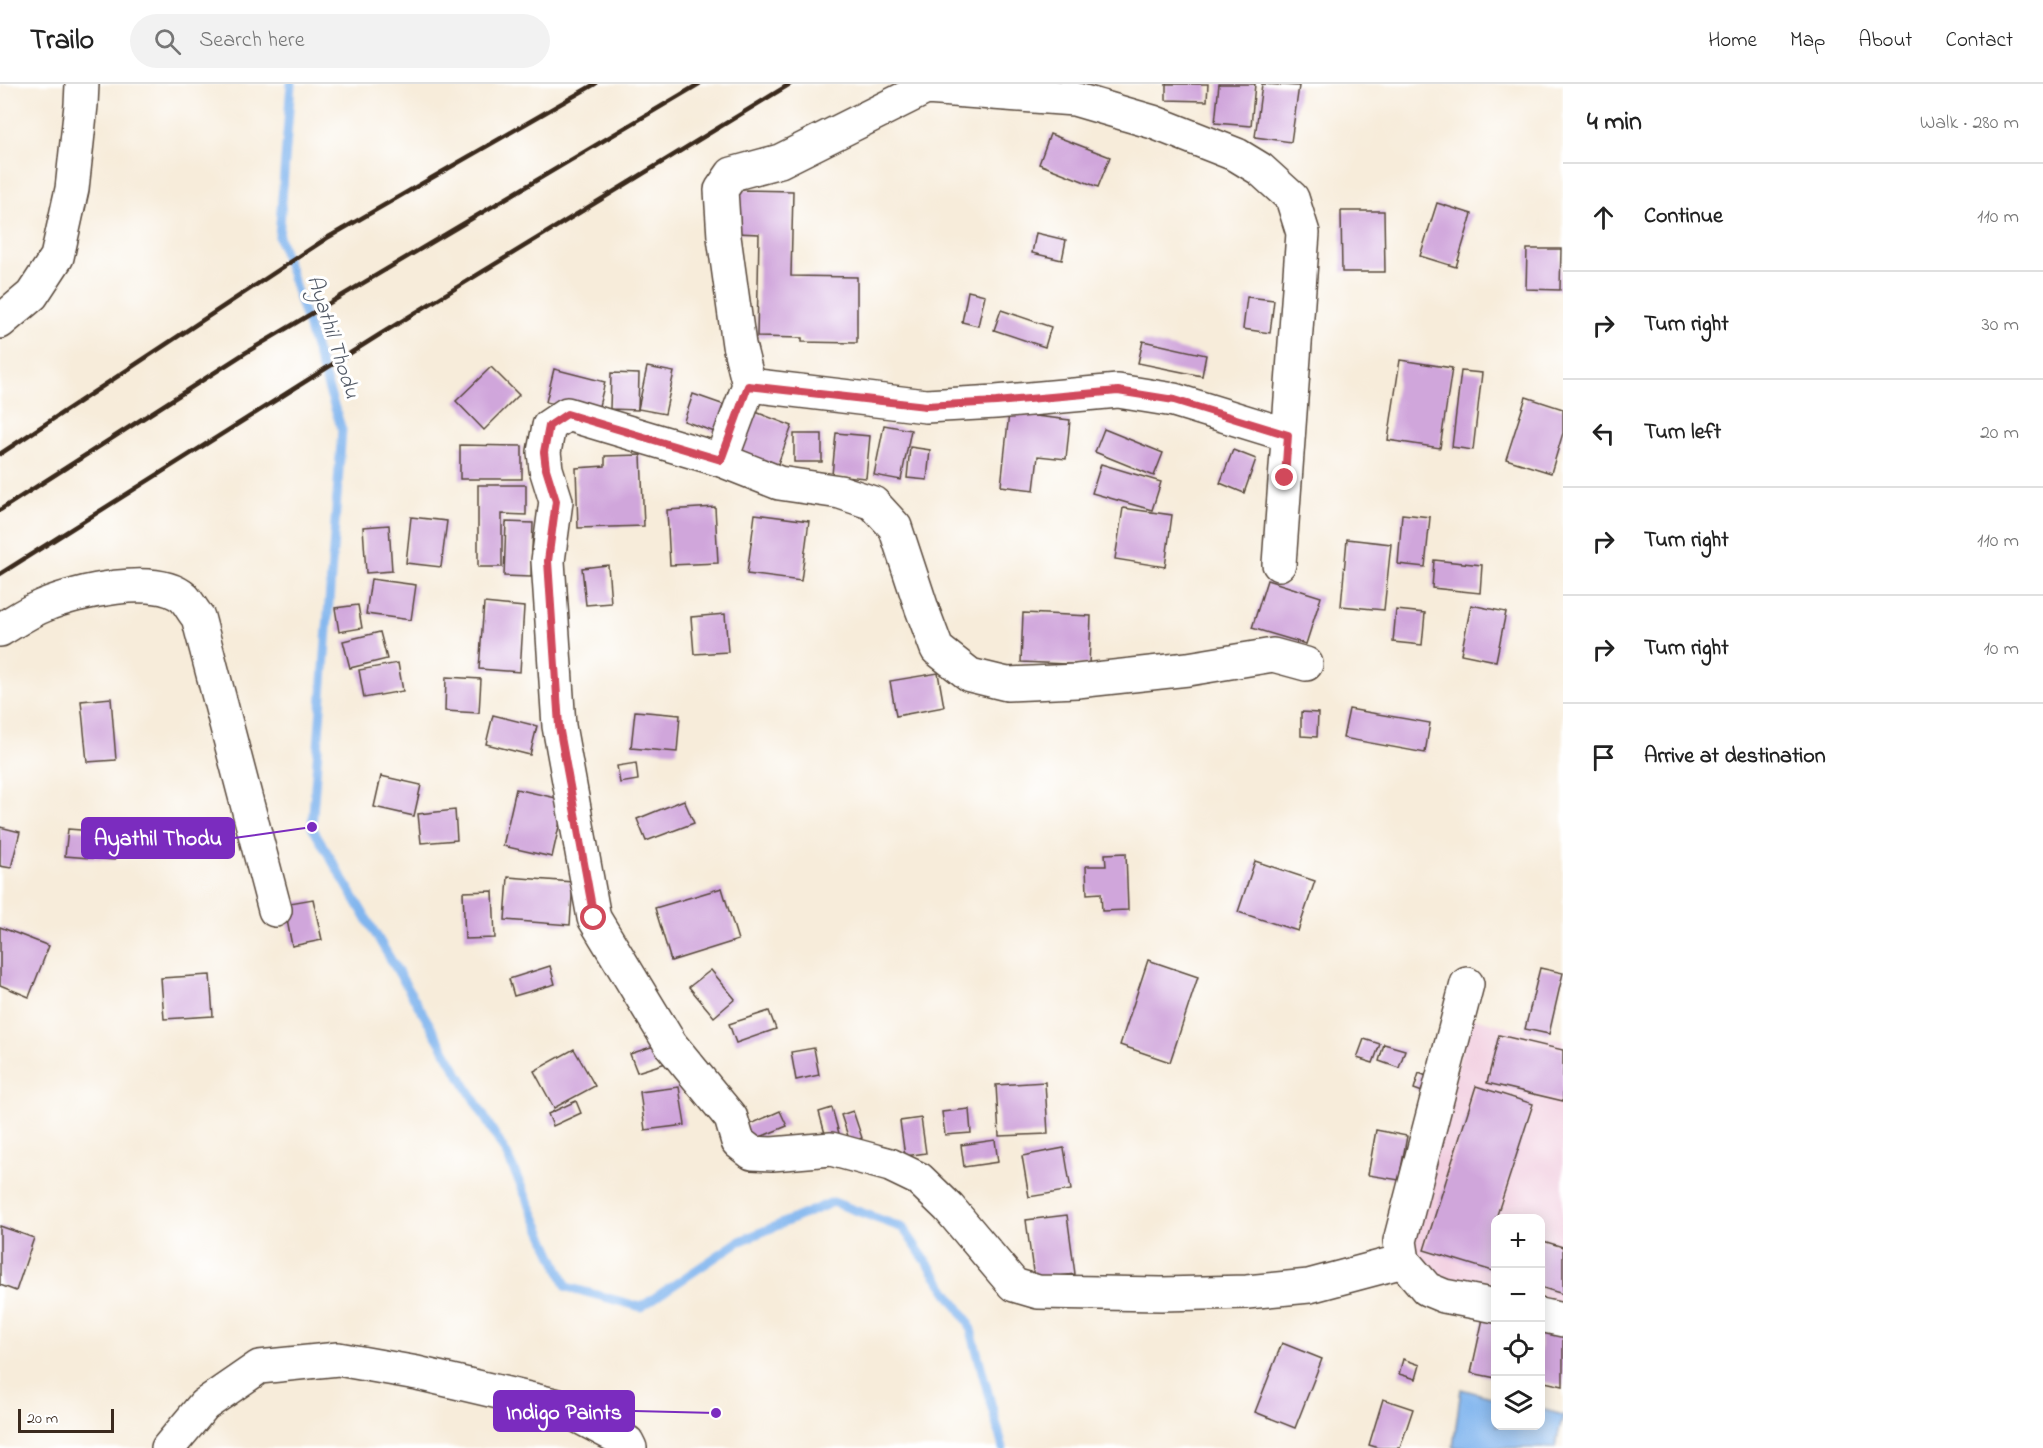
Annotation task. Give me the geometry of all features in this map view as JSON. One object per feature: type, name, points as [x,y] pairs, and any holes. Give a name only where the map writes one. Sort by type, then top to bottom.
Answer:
[{"type":"street","points":[[0,322],[32,295],[57,257],[72,189],[82,84]]},
{"type":"street","points":[[721,460],[748,386],[739,345],[724,237],[721,190],[732,174],[780,161],[926,88],[1074,99],[1153,122],[1237,155],[1260,170],[1292,198],[1303,233],[1279,564]]},
{"type":"street","points":[[748,386],[926,406],[1118,391],[1174,400],[1288,435]]},
{"type":"street","points":[[1306,664],[1273,655],[1177,671],[1077,681],[1007,684],[970,675],[938,649],[895,527],[873,503],[840,492],[779,483],[721,460],[567,414],[549,426],[544,452],[546,469],[556,501],[548,561],[559,726],[594,918],[671,1046],[731,1118],[738,1142],[752,1153],[772,1154],[831,1149],[890,1165],[920,1179],[949,1208],[1014,1285],[1038,1292],[1162,1294],[1247,1292],[1309,1286],[1403,1261]]},
{"type":"street","points":[[0,630],[44,605],[95,591],[126,586],[163,587],[184,598],[198,617],[275,910]]},
{"type":"street","points":[[1467,984],[1400,1241],[1403,1261],[1428,1289],[1444,1296],[1491,1305]]},
{"type":"street","points":[[1545,1316],[1563,1320]]},
{"type":"street","points":[[168,1448],[204,1405],[259,1367],[338,1359],[417,1373],[559,1406],[627,1442],[630,1448]]},
{"type":"shaded area","points":[[1470,1017],[1563,1041],[1563,1312],[1545,1308],[1545,1214],[1491,1214],[1491,1296],[1439,1285],[1411,1244]]},
{"type":"water","points":[[1461,1389],[1491,1397],[1491,1430],[1545,1430],[1545,1410],[1563,1415],[1555,1448],[1453,1448]]},
{"type":"building","points":[[1166,84],[1208,84],[1207,101],[1166,100]]},
{"type":"building","points":[[1219,84],[1255,84],[1251,126],[1215,123]]},
{"type":"building","points":[[1262,84],[1299,86],[1291,142],[1255,137]]},
{"type":"building","points":[[1050,134],[1110,157],[1098,187],[1039,164]]},
{"type":"building","points":[[737,190],[793,191],[791,276],[857,277],[857,343],[802,342],[802,338],[757,337],[759,234],[736,233]]},
{"type":"building","points":[[1437,203],[1472,214],[1456,267],[1420,256]]},
{"type":"building","points":[[1341,211],[1384,211],[1385,272],[1342,272]]},
{"type":"building","points":[[1036,233],[1066,240],[1062,260],[1032,253]]},
{"type":"building","points":[[1527,249],[1561,249],[1560,290],[1526,289]]},
{"type":"building","points":[[968,291],[985,295],[978,326],[962,322]]},
{"type":"building","points":[[1247,297],[1274,300],[1270,333],[1243,329]]},
{"type":"building","points":[[1001,310],[1051,327],[1045,347],[994,330]]},
{"type":"building","points":[[1143,341],[1206,355],[1202,376],[1138,363]]},
{"type":"building","points":[[1400,360],[1452,368],[1440,448],[1388,440]]},
{"type":"building","points":[[491,367],[519,395],[484,430],[456,401]]},
{"type":"building","points":[[647,367],[674,372],[665,414],[638,409]]},
{"type":"building","points":[[554,369],[605,382],[597,414],[546,402]]},
{"type":"building","points":[[1461,371],[1482,373],[1473,450],[1452,447]]},
{"type":"building","points":[[611,373],[639,374],[638,410],[610,409]]},
{"type":"building","points":[[693,394],[733,408],[723,435],[684,421]]},
{"type":"building","points":[[1526,397],[1563,409],[1563,433],[1551,473],[1506,459]]},
{"type":"building","points":[[753,411],[792,426],[776,469],[736,454]]},
{"type":"building","points":[[1009,413],[1070,420],[1066,459],[1038,456],[1034,490],[1001,486]]},
{"type":"building","points":[[884,425],[911,430],[901,480],[874,475]]},
{"type":"building","points":[[1104,429],[1163,453],[1154,476],[1095,452]]},
{"type":"building","points":[[836,433],[870,436],[866,478],[832,475]]},
{"type":"building","points":[[794,434],[822,434],[822,462],[794,462]]},
{"type":"building","points":[[460,445],[522,446],[522,479],[460,479]]},
{"type":"building","points":[[910,447],[930,450],[927,480],[907,478]]},
{"type":"building","points":[[1233,450],[1256,459],[1244,493],[1220,483]]},
{"type":"building","points":[[641,455],[644,526],[578,528],[576,468],[605,466],[605,456]]},
{"type":"building","points":[[1101,464],[1161,482],[1152,510],[1092,493]]},
{"type":"building","points":[[478,485],[526,485],[526,515],[502,514],[502,567],[478,567]]},
{"type":"building","points":[[715,507],[718,563],[670,565],[667,510]]},
{"type":"building","points":[[1123,508],[1172,515],[1165,567],[1115,559]]},
{"type":"building","points":[[755,514],[809,521],[801,581],[747,574]]},
{"type":"building","points":[[1402,514],[1430,517],[1425,567],[1398,564]]},
{"type":"building","points":[[411,517],[447,521],[441,567],[406,563]]},
{"type":"building","points":[[506,522],[533,523],[531,577],[504,576]]},
{"type":"building","points":[[389,525],[392,571],[366,573],[363,527]]},
{"type":"building","points":[[1347,539],[1391,544],[1384,610],[1341,606]]},
{"type":"building","points":[[1434,560],[1482,565],[1480,593],[1432,588]]},
{"type":"building","points":[[608,565],[611,603],[586,605],[582,568]]},
{"type":"building","points":[[371,579],[416,585],[411,620],[366,614]]},
{"type":"building","points":[[1267,580],[1321,597],[1306,644],[1252,628]]},
{"type":"building","points":[[484,603],[524,607],[520,672],[479,669]]},
{"type":"building","points":[[358,605],[362,628],[339,632],[335,608]]},
{"type":"building","points":[[1471,605],[1506,612],[1496,661],[1461,654]]},
{"type":"building","points":[[1396,610],[1425,613],[1422,645],[1393,642]]},
{"type":"building","points":[[1023,613],[1091,616],[1089,665],[1021,662]]},
{"type":"building","points":[[725,614],[728,652],[694,654],[691,617]]},
{"type":"building","points":[[380,632],[387,659],[350,668],[343,641]]},
{"type":"building","points":[[398,663],[403,691],[364,698],[359,670]]},
{"type":"building","points":[[938,673],[944,707],[896,716],[890,681]]},
{"type":"building","points":[[446,677],[481,679],[479,713],[445,711]]},
{"type":"building","points":[[111,698],[116,760],[87,762],[81,701]]},
{"type":"building","points":[[1349,709],[1430,723],[1425,753],[1343,738]]},
{"type":"building","points":[[635,711],[680,715],[677,752],[631,748]]},
{"type":"building","points":[[1301,712],[1318,713],[1317,737],[1301,736]]},
{"type":"building","points":[[493,715],[537,726],[530,755],[486,744]]},
{"type":"building","points":[[636,763],[638,780],[620,783],[617,766]]},
{"type":"building","points":[[381,776],[421,785],[414,816],[374,807]]},
{"type":"building","points":[[516,789],[565,800],[552,857],[503,846]]},
{"type":"building","points":[[684,800],[694,823],[646,841],[637,819]]},
{"type":"building","points":[[455,810],[457,840],[421,843],[418,814]]},
{"type":"building","points":[[0,827],[20,832],[11,868],[0,866]]},
{"type":"building","points":[[68,829],[118,833],[115,860],[65,856]]},
{"type":"building","points":[[1126,853],[1128,910],[1102,911],[1101,893],[1087,894],[1086,866],[1106,866],[1105,854]]},
{"type":"building","points":[[1255,861],[1315,881],[1298,931],[1238,912]]},
{"type":"building","points":[[508,877],[573,882],[570,925],[505,920]]},
{"type":"building","points":[[722,888],[738,940],[671,961],[655,908]]},
{"type":"building","points":[[493,891],[495,938],[465,939],[463,892]]},
{"type":"building","points":[[313,899],[322,940],[292,946],[284,904]]},
{"type":"building","points":[[0,927],[49,946],[29,997],[0,985]]},
{"type":"building","points":[[1148,960],[1198,977],[1170,1062],[1120,1045]]},
{"type":"building","points":[[550,966],[555,984],[514,996],[509,979]]},
{"type":"building","points":[[1540,968],[1563,973],[1549,1034],[1525,1029]]},
{"type":"building","points":[[711,970],[735,999],[714,1017],[689,987]]},
{"type":"building","points":[[210,975],[213,1016],[164,1019],[161,978]]},
{"type":"building","points":[[769,1011],[776,1029],[736,1043],[729,1024]]},
{"type":"building","points":[[1499,1035],[1563,1050],[1563,1101],[1487,1083]]},
{"type":"building","points":[[1364,1039],[1380,1044],[1373,1063],[1357,1058]]},
{"type":"building","points":[[660,1044],[666,1063],[637,1072],[630,1054]]},
{"type":"building","points":[[1384,1044],[1405,1050],[1399,1068],[1379,1061]]},
{"type":"building","points":[[814,1048],[819,1075],[796,1080],[791,1052]]},
{"type":"building","points":[[574,1049],[595,1086],[554,1108],[534,1071]]},
{"type":"building","points":[[1419,1073],[1434,1079],[1428,1094],[1414,1089]]},
{"type":"building","points":[[1045,1082],[1048,1134],[999,1136],[996,1085]]},
{"type":"building","points":[[1476,1086],[1533,1104],[1497,1214],[1491,1214],[1491,1270],[1424,1250]]},
{"type":"building","points":[[679,1087],[685,1125],[645,1130],[640,1092]]},
{"type":"building","points":[[576,1101],[581,1113],[553,1126],[548,1114]]},
{"type":"building","points":[[832,1108],[840,1137],[827,1141],[819,1112]]},
{"type":"building","points":[[969,1109],[971,1133],[945,1135],[942,1112]]},
{"type":"building","points":[[780,1111],[787,1126],[748,1142],[742,1128]]},
{"type":"building","points":[[853,1111],[862,1138],[850,1142],[841,1115]]},
{"type":"building","points":[[921,1118],[926,1153],[905,1156],[900,1121]]},
{"type":"building","points":[[1376,1130],[1407,1136],[1399,1180],[1368,1175]]},
{"type":"building","points":[[995,1140],[998,1162],[964,1167],[961,1145]]},
{"type":"building","points":[[1064,1148],[1071,1190],[1029,1197],[1022,1156]]},
{"type":"building","points":[[1067,1215],[1075,1274],[1034,1279],[1026,1220]]},
{"type":"building","points":[[0,1226],[34,1238],[16,1291],[0,1285]]},
{"type":"building","points":[[1545,1242],[1563,1247],[1563,1294],[1545,1289]]},
{"type":"building","points":[[1484,1314],[1491,1315],[1491,1377],[1471,1373]]},
{"type":"building","points":[[1545,1327],[1563,1331],[1563,1386],[1545,1382]]},
{"type":"building","points":[[1282,1343],[1322,1359],[1295,1428],[1255,1412]]},
{"type":"building","points":[[1403,1359],[1420,1365],[1416,1379],[1399,1374]]},
{"type":"building","points":[[1383,1399],[1413,1409],[1400,1448],[1379,1448],[1369,1445]]},
{"type":"waterway","name":"Ayathil Thodu","points":[[291,84],[279,237],[342,430],[312,827],[507,1155],[567,1287],[641,1307],[738,1242],[833,1202],[903,1228],[969,1323],[1003,1448]]},
{"type":"railway","points":[[0,454],[327,238],[595,84]]},
{"type":"railway","points":[[0,510],[245,353],[699,84]]},
{"type":"railway","points":[[0,574],[379,335],[790,84]]},
{"type":"place","name":"Ayathil Thodu","points":[[312,827]]},
{"type":"place","name":"Indigo Paints","points":[[716,1413]]},
{"type":"route","points":[[594,918],[559,726],[548,561],[556,501],[546,469],[544,452],[549,426],[567,414],[721,460],[748,386],[926,406],[1118,391],[1174,400],[1288,435],[1285,478]]}]
